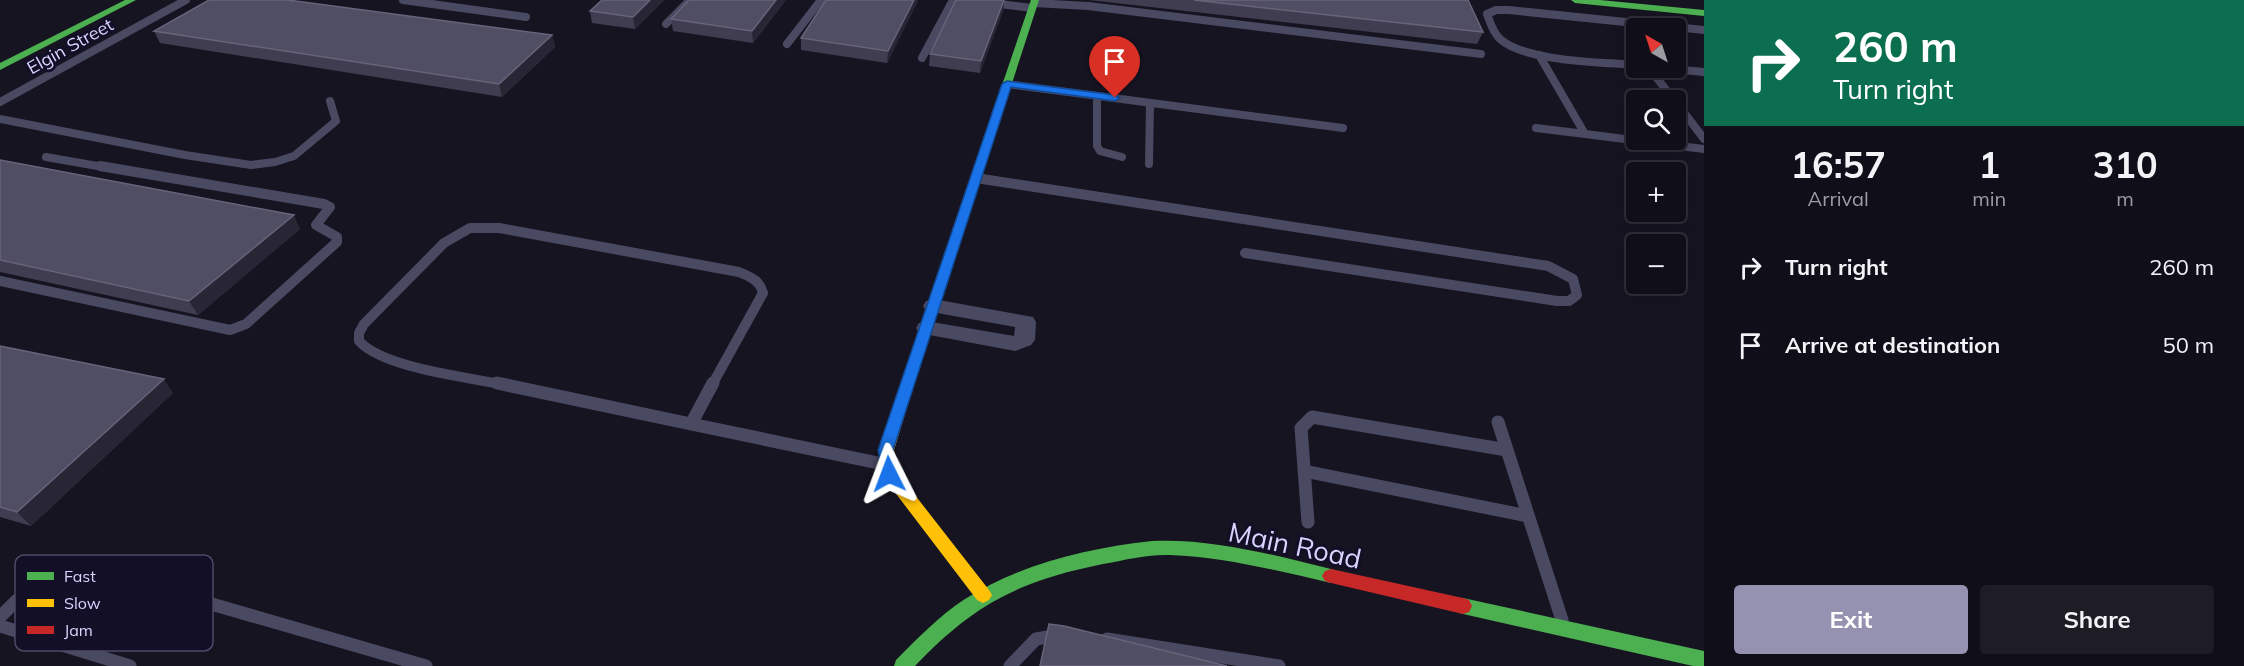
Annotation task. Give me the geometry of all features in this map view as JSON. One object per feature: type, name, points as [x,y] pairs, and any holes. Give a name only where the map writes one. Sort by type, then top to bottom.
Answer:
[{"type":"street","points":[[0,67],[132,0]]},
{"type":"street","points":[[1575,0],[1704,13]]},
{"type":"street","points":[[983,595],[889,474],[886,465],[886,450],[1034,4]]},
{"type":"street","points":[[926,328],[1015,344],[1024,340],[1026,322],[933,306]]},
{"type":"street","name":"Main Road","points":[[903,666],[983,595],[1024,576],[1078,561],[1132,551],[1168,548],[1223,554],[1291,567],[1704,660]]},
{"type":"lane","name":"Elgin Street","points":[[0,102],[186,0]]},
{"type":"lane","points":[[403,0],[526,17]]},
{"type":"lane","points":[[666,24],[690,0]]},
{"type":"lane","points":[[787,44],[821,0]]},
{"type":"lane","points":[[922,58],[953,0]]},
{"type":"lane","points":[[1062,0],[1088,6],[1481,54]]},
{"type":"lane","points":[[985,3],[1078,3]]},
{"type":"lane","points":[[1626,64],[1539,55],[1513,47],[1499,38],[1487,17],[1488,13],[1502,10],[1523,11],[1704,30]]},
{"type":"lane","points":[[1539,55],[1585,134]]},
{"type":"lane","points":[[1686,70],[1704,72]]},
{"type":"lane","points":[[1657,78],[1666,90]]},
{"type":"lane","points":[[1007,84],[1342,128]]},
{"type":"lane","points":[[1097,96],[1097,146],[1100,151],[1122,157]]},
{"type":"lane","points":[[0,119],[185,155],[251,165],[294,156],[336,121],[330,100]]},
{"type":"lane","points":[[1149,164],[1150,103]]},
{"type":"lane","points":[[1686,116],[1704,140]]},
{"type":"lane","points":[[1536,128],[1704,149]]},
{"type":"lane","points":[[0,281],[230,330],[246,324],[337,242],[337,237],[316,225],[329,211],[330,207],[324,204],[46,158]]},
{"type":"lane","points":[[976,178],[1548,266],[1574,279],[1578,288],[1577,295],[1569,301],[1557,301],[1245,253]]},
{"type":"lane","points":[[690,425],[763,293],[762,286],[757,280],[748,276],[499,228],[477,227],[462,231],[444,243],[375,313],[359,333],[359,341],[366,349],[387,360],[690,425],[886,465]]},
{"type":"lane","points":[[1308,522],[1301,428],[1312,417],[1507,450]]},
{"type":"lane","points":[[1498,422],[1565,629]]},
{"type":"lane","points":[[1304,471],[1528,516]]},
{"type":"lane","points":[[0,617],[15,603]]},
{"type":"lane","points":[[213,605],[424,666]]},
{"type":"lane","points":[[0,626],[15,631]]},
{"type":"lane","points":[[1011,666],[1041,634],[1122,640],[1279,666]]},
{"type":"lane","points":[[81,651],[130,666]]},
{"type":"building","points":[[209,0],[288,0],[552,35],[499,84],[154,31]]},
{"type":"building","points":[[602,0],[650,0],[633,17],[590,11]]},
{"type":"building","points":[[689,0],[776,0],[752,31],[671,19]]},
{"type":"building","points":[[826,0],[914,0],[888,51],[801,38]]},
{"type":"building","points":[[956,0],[1004,0],[981,61],[930,54]]},
{"type":"building","points":[[1194,0],[1468,0],[1483,32]]},
{"type":"building","points":[[0,160],[294,215],[189,301],[0,260]]},
{"type":"building","points":[[0,346],[164,379],[17,512],[0,507]]},
{"type":"building","points":[[1049,624],[1064,626],[1227,666],[1040,666]]},
{"type":"traffic: fast","points":[[0,67],[132,0]]},
{"type":"traffic: fast","points":[[904,394],[1035,0]]},
{"type":"traffic: fast","points":[[1575,0],[1704,13]]},
{"type":"traffic: fast","points":[[903,666],[926,642],[969,606],[1015,581],[1070,563],[1152,548],[1190,549],[1271,562],[1331,576]]},
{"type":"traffic: fast","points":[[1463,606],[1704,660]]},
{"type":"traffic: slow","points":[[904,394],[886,450],[889,474],[983,595]]},
{"type":"traffic: jam","points":[[1331,576],[1463,606]]},
{"type":"route","points":[[889,474],[886,465],[886,450],[1007,84],[1115,98]]}]
